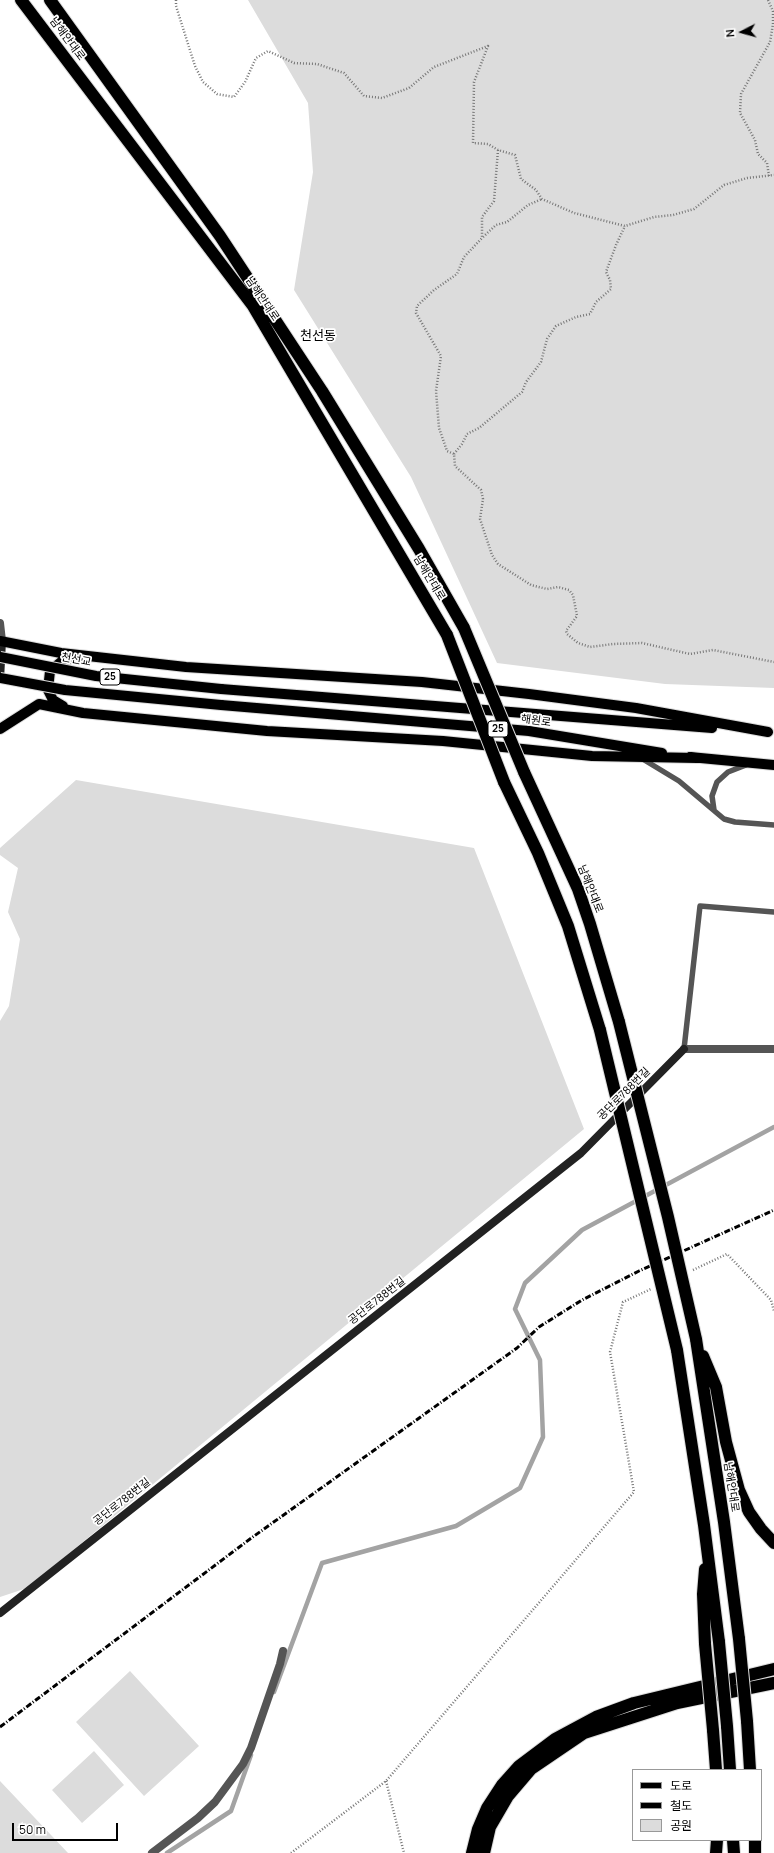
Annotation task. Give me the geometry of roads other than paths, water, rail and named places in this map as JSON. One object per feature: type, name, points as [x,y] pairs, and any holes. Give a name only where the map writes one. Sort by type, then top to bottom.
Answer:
[{"type":"highway","name":"남해안대로","points":[[21,0],[253,306],[447,635],[504,782],[538,853],[568,926],[600,1030],[677,1350],[707,1546]]},
{"type":"highway","name":"남해안대로","points":[[50,0],[220,236],[318,384],[419,549],[464,628],[524,772],[578,890],[590,924],[619,1022],[668,1217],[696,1340],[724,1522],[739,1639],[750,1769]]},
{"type":"highway","points":[[696,1340],[716,1387],[726,1442],[739,1490],[749,1512],[761,1529],[774,1543]]},
{"type":"highway","points":[[707,1546],[719,1642],[730,1769]]},
{"type":"highway","points":[[707,1546],[703,1594],[705,1644],[716,1769]]},
{"type":"highway","points":[[472,1853],[478,1829],[487,1808],[502,1785],[519,1766],[555,1739],[596,1717],[634,1703],[774,1669]]},
{"type":"highway","points":[[484,1853],[490,1827],[508,1796],[531,1769],[584,1733],[677,1703],[774,1683]]},
{"type":"highway","points":[[716,1853],[717,1841]]},
{"type":"highway","points":[[733,1841],[734,1853]]},
{"type":"highway","points":[[755,1841],[755,1853]]},
{"type":"main road","points":[[1,641],[61,653],[186,667],[422,682],[529,694],[636,708],[771,732]]},
{"type":"main road","points":[[73,711],[61,705],[50,696],[48,690],[50,671],[62,661],[95,656]]},
{"type":"main road","name":"천선교","points":[[0,657],[96,676],[221,689]]},
{"type":"main road","name":"해원로","points":[[0,679],[65,690],[221,705],[529,731],[697,758],[774,765]]},
{"type":"main road","name":"해원로","points":[[221,689],[771,732]]},
{"type":"main road","points":[[0,729],[40,704],[73,711],[267,731],[443,741],[592,756],[697,758]]},
{"type":"street","points":[[0,623],[0,679]]},
{"type":"street","points":[[684,1049],[774,1049]]},
{"type":"street","name":"공단로788번길","points":[[0,1613],[581,1153],[684,1049]]},
{"type":"street","points":[[152,1853],[198,1818],[215,1802],[243,1764],[251,1748],[280,1664],[283,1651]]},
{"type":"lane","points":[[640,758],[679,781],[724,819],[735,822],[774,825]]},
{"type":"lane","points":[[714,810],[712,796],[715,787],[721,778],[728,772],[740,766],[754,764]]},
{"type":"lane","points":[[684,1049],[700,906],[774,912]]},
{"type":"waterway","points":[[274,1692],[322,1563],[456,1526],[520,1488],[543,1437],[540,1360],[515,1309],[525,1283],[582,1230],[774,1127]]},
{"type":"waterway","points":[[167,1853],[231,1811],[251,1755]]},
{"type":"railway","points":[[0,1727],[250,1539],[517,1348],[539,1327],[582,1300],[639,1271],[774,1210]]},
{"type":"district","name":"천선동","points":[[318,336]]}]
